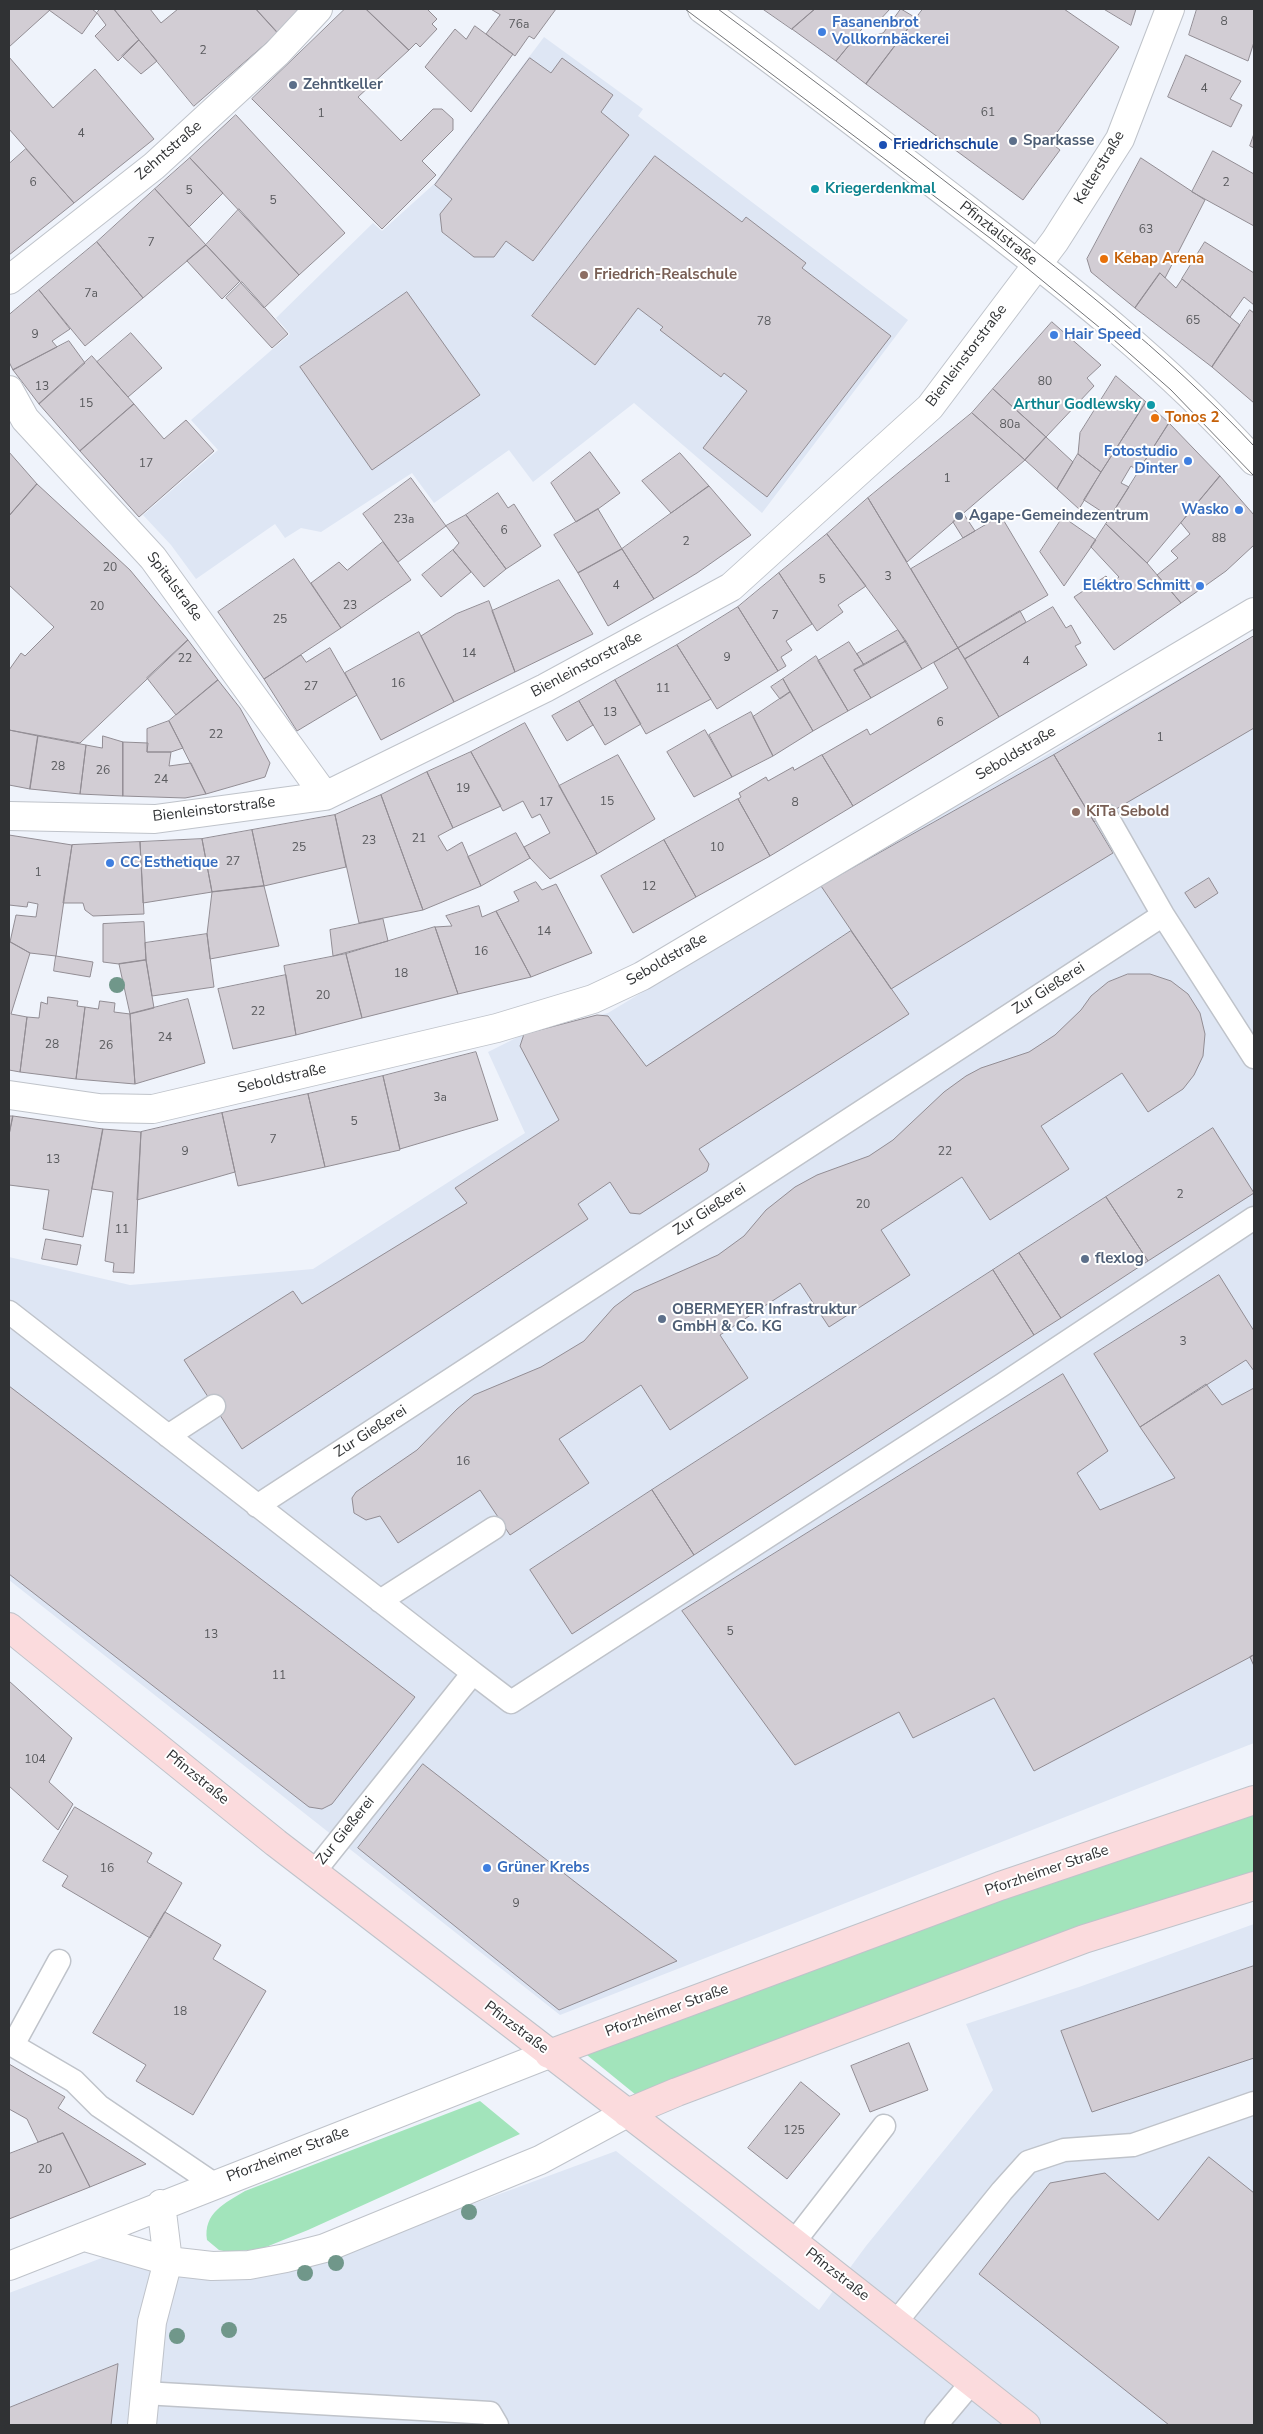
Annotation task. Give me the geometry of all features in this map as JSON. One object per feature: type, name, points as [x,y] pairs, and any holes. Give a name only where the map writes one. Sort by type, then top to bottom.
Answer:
[{"type":"main road","name":"Pfinzstraße","points":[[9,1627],[314,1872],[794,2242],[1026,2425]]},
{"type":"main road","name":"Pforzheimer Straße","points":[[549,2054],[1000,1886],[1254,1800]]},
{"type":"main road","points":[[627,2113],[677,2092],[1084,1939],[1254,1886]]},
{"type":"street","name":"Zehntstraße","points":[[9,280],[154,166],[276,53],[318,9]]},
{"type":"street","name":"Pfinztalstraße","points":[[702,9],[772,60],[1037,264],[1161,368],[1230,434],[1254,461]]},
{"type":"street","name":"Kelterstraße","points":[[1037,264],[1055,241],[1120,139],[1170,9]]},
{"type":"street","name":"Bienleinstorstraße","points":[[9,816],[155,819],[325,796],[545,688],[731,587],[930,406],[1037,264]]},
{"type":"street","name":"Spitalstraße","points":[[9,390],[25,419],[153,558],[325,796]]},
{"type":"street","name":"Seboldstraße","points":[[9,1095],[98,1108],[152,1109],[497,1028],[594,999],[642,976],[1254,612]]},
{"type":"street","name":"Pforzheimer Straße","points":[[9,2266],[85,2237],[162,2204],[549,2054]]},
{"type":"street","points":[[85,2237],[168,2261],[212,2266],[249,2265],[325,2248],[540,2160],[627,2113]]},
{"type":"street","points":[[142,2425],[152,2322],[168,2261],[162,2204]]},
{"type":"lane","points":[[1106,815],[1163,915],[1254,1057]]},
{"type":"lane","name":"Zur Gießerei","points":[[257,1506],[1163,915]]},
{"type":"lane","points":[[9,1312],[511,1702],[1002,1385],[1254,1218]]},
{"type":"lane","points":[[168,1436],[214,1406]]},
{"type":"lane","points":[[380,1600],[494,1528]]},
{"type":"lane","name":"Zur Gießerei","points":[[314,1872],[473,1673]]},
{"type":"lane","points":[[59,1961],[11,2044],[74,2081],[99,2106],[214,2184]]},
{"type":"lane","points":[[896,2322],[1002,2191],[1028,2162],[1064,2150],[1133,2145],[1254,2103]]},
{"type":"lane","points":[[794,2242],[884,2126]]},
{"type":"lane","points":[[936,2425],[972,2382]]},
{"type":"lane","points":[[144,2393],[490,2413],[497,2425]]},
{"type":"shaded area","name":"Friedrich-Realschule","points":[[544,37],[643,109],[638,116],[908,320],[762,513],[634,403],[533,482],[509,450],[434,503],[412,473],[321,532],[301,528],[285,538],[275,524],[196,579],[171,545],[143,515],[218,450],[191,420],[290,334],[276,318],[373,223],[382,231],[434,184]]},
{"type":"shaded area","points":[[1254,636],[1254,1743],[560,2015],[9,1580],[9,1257],[130,1285],[313,1269],[525,1133],[488,1052],[524,1034],[608,1013],[819,885]]},
{"type":"shaded area","points":[[1254,1924],[1254,2425],[9,2425],[9,2293],[107,2256],[321,2260],[616,2151],[819,2310],[866,2246],[993,2090],[966,2024],[1079,1987]]},
{"type":"green space","points":[[1254,1808],[1254,1879],[641,2099],[582,2051]]},
{"type":"green space","points":[[480,2101],[520,2134],[308,2230],[261,2249],[228,2252],[219,2250],[207,2240],[208,2223],[212,2216],[223,2205],[245,2191]]},
{"type":"building","points":[[9,9],[51,9],[9,47]]},
{"type":"building","points":[[92,9],[97,13],[82,34],[49,10]]},
{"type":"building","points":[[100,9],[114,9],[139,40],[118,61],[95,36],[106,25],[97,13]]},
{"type":"building","points":[[114,9],[150,9],[161,23],[178,9],[256,9],[278,33],[194,106]]},
{"type":"building","points":[[256,9],[301,9],[278,33]]},
{"type":"building","points":[[345,9],[366,9],[409,50],[358,97],[401,141],[433,109],[442,109],[453,119],[453,130],[422,161],[436,175],[382,229],[252,99]]},
{"type":"building","points":[[366,9],[427,9],[437,19],[432,24],[437,29],[420,47],[416,43],[409,50]]},
{"type":"building","points":[[491,9],[556,9],[534,39],[529,36],[515,56],[486,34],[500,15]]},
{"type":"building","points":[[763,9],[815,9],[792,29]]},
{"type":"building","points":[[815,9],[890,9],[876,24],[870,19],[836,61],[792,29]]},
{"type":"building","points":[[901,9],[916,18],[866,84],[836,61],[860,32],[867,38],[883,33]]},
{"type":"building","points":[[923,9],[1064,9],[1119,47],[1050,142],[1060,150],[1023,200],[866,84]]},
{"type":"building","points":[[1104,9],[1136,9],[1131,25]]},
{"type":"building","points":[[1197,9],[1254,9],[1254,42],[1248,61],[1189,35]]},
{"type":"building","points":[[475,26],[513,54],[471,112],[425,67],[455,29],[466,39]]},
{"type":"building","points":[[139,40],[157,61],[141,74],[122,56]]},
{"type":"building","points":[[1186,55],[1241,81],[1230,99],[1242,105],[1231,127],[1168,97]]},
{"type":"building","points":[[9,57],[53,108],[95,69],[154,139],[74,203],[9,129]]},
{"type":"building","points":[[530,58],[551,73],[562,58],[613,95],[601,112],[629,135],[533,261],[506,241],[494,257],[474,257],[442,232],[440,214],[452,199],[435,185]]},
{"type":"building","points":[[236,115],[345,233],[299,275],[190,158]]},
{"type":"building","points":[[1254,134],[1254,148],[1250,146]]},
{"type":"building","points":[[26,149],[74,203],[9,255],[9,164]]},
{"type":"building","points":[[1213,151],[1254,174],[1254,226],[1192,192]]},
{"type":"building","points":[[655,156],[742,222],[746,217],[806,263],[802,268],[891,336],[767,497],[703,448],[747,391],[724,373],[721,377],[660,330],[663,327],[638,308],[595,365],[532,316]]},
{"type":"building","points":[[190,158],[223,193],[189,227],[155,189]]},
{"type":"building","points":[[1141,158],[1205,200],[1165,278],[1160,273],[1135,308],[1091,272],[1087,259]]},
{"type":"building","points":[[155,189],[206,245],[143,298],[97,242]]},
{"type":"building","points":[[239,209],[299,275],[264,308],[206,245]]},
{"type":"building","points":[[97,242],[143,298],[85,346],[39,290]]},
{"type":"building","points":[[1205,242],[1254,273],[1254,305],[1244,297],[1230,317],[1182,279]]},
{"type":"building","points":[[206,245],[240,281],[222,299],[187,261]]},
{"type":"building","points":[[1160,273],[1176,288],[1182,279],[1240,325],[1212,367],[1135,308]]},
{"type":"building","points":[[242,282],[288,334],[272,348],[226,298]]},
{"type":"building","points":[[39,290],[70,329],[52,341],[57,347],[13,370],[9,362],[9,315]]},
{"type":"building","points":[[407,292],[480,395],[372,470],[300,367]]},
{"type":"building","points":[[1250,310],[1254,313],[1254,403],[1212,367]]},
{"type":"building","points":[[1052,322],[1101,365],[1087,378],[1094,386],[1046,437],[993,389]]},
{"type":"building","points":[[131,333],[162,368],[128,397],[97,362]]},
{"type":"building","points":[[69,341],[85,363],[39,404],[13,370]]},
{"type":"building","points":[[92,356],[134,404],[80,451],[39,404]]},
{"type":"building","points":[[1116,376],[1146,402],[1101,472],[1078,454],[1080,433]]},
{"type":"building","points":[[993,389],[1046,437],[1025,460],[972,413]]},
{"type":"building","points":[[1146,402],[1169,423],[1138,471],[1131,466],[1121,483],[1129,487],[1110,517],[1084,500]]},
{"type":"building","points":[[134,404],[164,439],[186,420],[214,451],[139,517],[80,451]]},
{"type":"building","points":[[972,413],[1025,460],[907,562],[868,498]]},
{"type":"building","points":[[1169,423],[1220,476],[1147,563],[1106,524]]},
{"type":"building","points":[[1046,437],[1073,462],[1057,489],[1025,460]]},
{"type":"building","points":[[9,452],[37,484],[9,516]]},
{"type":"building","points":[[590,452],[620,493],[576,522],[551,483]]},
{"type":"building","points":[[680,453],[709,486],[671,513],[642,481]]},
{"type":"building","points":[[1078,454],[1101,472],[1079,509],[1057,489]]},
{"type":"building","points":[[1220,476],[1254,515],[1254,545],[1226,571],[1181,603],[1157,575],[1178,558],[1171,551],[1190,534],[1181,523]]},
{"type":"building","points":[[411,478],[446,526],[398,562],[363,514]]},
{"type":"building","points":[[37,484],[130,570],[188,640],[80,743],[9,730],[9,670],[21,653],[25,656],[54,627],[9,585],[9,516]]},
{"type":"building","points":[[709,486],[751,535],[697,573],[654,599],[622,549]]},
{"type":"building","points":[[498,493],[508,508],[514,504],[541,546],[506,569],[466,515]]},
{"type":"building","points":[[868,498],[958,648],[922,669],[898,630],[827,534]]},
{"type":"building","points":[[598,509],[622,549],[578,573],[554,535]]},
{"type":"building","points":[[963,513],[975,531],[963,538],[953,522]]},
{"type":"building","points":[[466,515],[506,569],[484,587],[453,550],[459,543],[446,526]]},
{"type":"building","points":[[1001,516],[1048,595],[958,648],[911,569]]},
{"type":"building","points":[[1063,517],[1096,540],[1064,586],[1040,552]]},
{"type":"building","points":[[1106,524],[1147,563],[1181,603],[1114,650],[1074,597],[1106,576],[1112,583],[1119,577],[1091,547]]},
{"type":"building","points":[[827,534],[866,586],[838,605],[843,612],[817,631],[779,573]]},
{"type":"building","points":[[383,542],[411,580],[341,628],[311,583],[339,562],[347,570]]},
{"type":"building","points":[[622,549],[654,599],[608,626],[578,573]]},
{"type":"building","points":[[453,550],[471,572],[441,597],[422,575]]},
{"type":"building","points":[[294,559],[341,628],[264,679],[218,612]]},
{"type":"building","points":[[779,573],[812,624],[786,641],[792,650],[781,657],[786,666],[778,671],[738,607]]},
{"type":"building","points":[[559,580],[593,634],[515,672],[492,611]]},
{"type":"building","points":[[489,601],[515,672],[454,702],[421,636],[456,614]]},
{"type":"building","points":[[738,607],[778,671],[717,709],[677,645]]},
{"type":"building","points":[[1053,607],[1066,628],[1071,625],[1081,643],[1075,646],[1087,665],[999,717],[965,659]]},
{"type":"building","points":[[1020,611],[1026,622],[965,659],[958,648]]},
{"type":"building","points":[[898,630],[906,641],[864,665],[857,654]]},
{"type":"building","points":[[419,632],[454,702],[381,740],[345,673]]},
{"type":"building","points":[[1254,636],[1254,728],[1094,822],[1054,755]]},
{"type":"building","points":[[188,640],[218,680],[176,715],[147,678]]},
{"type":"building","points":[[906,641],[922,669],[871,698],[854,670]]},
{"type":"building","points":[[849,642],[864,665],[854,670],[871,698],[848,711],[818,661]]},
{"type":"building","points":[[677,645],[711,699],[646,734],[615,680]]},
{"type":"building","points":[[330,648],[357,695],[297,731],[264,679],[301,655],[306,662]]},
{"type":"building","points":[[958,648],[999,717],[853,806],[822,755],[867,729],[870,735],[948,688],[934,663]]},
{"type":"building","points":[[816,656],[848,711],[813,731],[783,679]]},
{"type":"building","points":[[783,679],[790,692],[780,699],[771,687]]},
{"type":"building","points":[[218,680],[240,708],[270,763],[265,777],[206,794],[169,721]]},
{"type":"building","points":[[615,680],[641,724],[605,745],[579,701]]},
{"type":"building","points":[[790,692],[813,731],[773,756],[753,717]]},
{"type":"building","points":[[579,701],[593,725],[567,741],[552,716]]},
{"type":"building","points":[[751,712],[773,756],[732,777],[709,735]]},
{"type":"building","points":[[169,721],[183,748],[171,752],[147,752],[147,729]]},
{"type":"building","points":[[525,723],[597,854],[550,879],[530,858],[524,847],[550,833],[540,814],[532,818],[523,801],[503,811],[471,752]]},
{"type":"building","points":[[9,730],[38,736],[30,789],[9,785]]},
{"type":"building","points":[[705,730],[732,777],[694,797],[667,752]]},
{"type":"building","points":[[38,736],[86,745],[80,794],[30,789]]},
{"type":"building","points":[[103,736],[123,742],[123,796],[80,794],[86,745],[102,748]]},
{"type":"building","points":[[123,742],[148,743],[147,752],[171,752],[169,766],[191,763],[206,794],[185,798],[123,796]]},
{"type":"building","points":[[471,752],[501,806],[453,828],[427,772]]},
{"type":"building","points":[[618,755],[655,819],[597,854],[559,786]]},
{"type":"building","points":[[822,755],[853,806],[770,856],[738,799],[741,797],[739,793],[766,777],[768,781],[793,767],[794,770]]},
{"type":"building","points":[[1054,755],[1113,853],[891,989],[821,886]]},
{"type":"building","points":[[427,772],[453,828],[438,836],[447,851],[462,842],[481,886],[423,910],[381,795]]},
{"type":"building","points":[[381,795],[423,910],[359,923],[335,815]]},
{"type":"building","points":[[738,799],[770,856],[696,897],[664,840]]},
{"type":"building","points":[[335,815],[346,867],[264,886],[252,830]]},
{"type":"building","points":[[252,830],[264,886],[212,892],[202,839]]},
{"type":"building","points":[[516,833],[530,858],[481,886],[468,857]]},
{"type":"building","points":[[9,835],[72,845],[56,956],[30,953],[10,942],[16,915],[36,917],[38,904],[28,902],[27,907],[9,905]]},
{"type":"building","points":[[202,839],[212,892],[143,903],[140,842]]},
{"type":"building","points":[[664,840],[696,897],[633,933],[601,876]]},
{"type":"building","points":[[140,842],[144,914],[93,916],[85,910],[83,903],[63,903],[72,845]]},
{"type":"building","points":[[1209,878],[1218,893],[1195,908],[1185,893]]},
{"type":"building","points":[[536,882],[542,890],[556,884],[592,953],[531,977],[496,911],[519,901],[514,892]]},
{"type":"building","points":[[264,886],[279,946],[210,959],[207,934],[212,892]]},
{"type":"building","points":[[479,906],[482,917],[496,911],[531,977],[458,994],[435,927],[452,926],[446,916]]},
{"type":"building","points":[[383,919],[388,941],[333,956],[330,930]]},
{"type":"building","points":[[144,922],[146,960],[119,964],[103,962],[103,924]]},
{"type":"building","points":[[435,927],[458,994],[362,1018],[346,954]]},
{"type":"building","points":[[851,931],[909,1014],[699,1149],[709,1164],[707,1171],[640,1214],[630,1213],[610,1182],[578,1204],[588,1219],[242,1449],[184,1360],[293,1291],[302,1304],[467,1203],[455,1188],[559,1120],[520,1046],[524,1034],[597,1015],[608,1016],[646,1066]]},
{"type":"building","points":[[207,934],[214,987],[152,996],[145,943]]},
{"type":"building","points":[[9,941],[30,953],[11,1014],[27,1017],[20,1072],[9,1070]]},
{"type":"building","points":[[346,954],[362,1018],[296,1035],[284,966]]},
{"type":"building","points":[[56,956],[93,962],[90,977],[54,971]]},
{"type":"building","points":[[146,960],[154,1008],[130,1014],[119,964]]},
{"type":"building","points":[[1128,974],[1150,974],[1171,981],[1188,994],[1200,1013],[1205,1034],[1203,1056],[1194,1075],[1183,1089],[1148,1112],[1122,1073],[1041,1126],[1069,1169],[990,1220],[962,1177],[881,1230],[910,1275],[829,1327],[800,1283],[720,1335],[748,1378],[670,1430],[641,1385],[559,1439],[589,1483],[510,1535],[480,1490],[398,1543],[380,1516],[366,1520],[354,1513],[352,1498],[356,1492],[417,1450],[457,1409],[474,1395],[541,1367],[584,1341],[614,1307],[634,1292],[718,1255],[744,1236],[766,1210],[795,1187],[817,1175],[869,1156],[893,1140],[944,1092],[966,1076],[981,1068],[1029,1052],[1055,1035],[1081,1010],[1091,996],[1108,982]]},
{"type":"building","points":[[286,975],[296,1035],[233,1049],[218,989]]},
{"type":"building","points":[[48,997],[78,1001],[77,1006],[85,1007],[76,1079],[20,1072],[27,1017],[39,1018],[41,1002],[47,1004]]},
{"type":"building","points":[[188,999],[205,1063],[135,1084],[130,1014]]},
{"type":"building","points":[[100,1001],[115,1003],[114,1012],[130,1014],[135,1084],[76,1079],[85,1007],[98,1009]]},
{"type":"building","points":[[476,1052],[498,1120],[400,1149],[383,1076]]},
{"type":"building","points":[[383,1076],[400,1150],[325,1167],[308,1094]]},
{"type":"building","points":[[308,1094],[325,1167],[238,1186],[222,1113]]},
{"type":"building","points":[[222,1113],[235,1172],[137,1200],[141,1132]]},
{"type":"building","points":[[9,1116],[13,1116],[9,1135]]},
{"type":"building","points":[[13,1116],[103,1129],[83,1237],[43,1229],[49,1190],[9,1185],[9,1135]]},
{"type":"building","points":[[1213,1128],[1254,1193],[1148,1261],[1106,1197]]},
{"type":"building","points":[[103,1129],[141,1132],[134,1273],[113,1272],[114,1263],[105,1261],[113,1192],[92,1189]]},
{"type":"building","points":[[1106,1197],[1148,1261],[1061,1318],[1019,1253]]},
{"type":"building","points":[[46,1239],[81,1245],[77,1265],[42,1259]]},
{"type":"building","points":[[1019,1253],[1061,1318],[1034,1335],[993,1270]]},
{"type":"building","points":[[993,1270],[1034,1335],[694,1555],[652,1490]]},
{"type":"building","points":[[1219,1275],[1254,1331],[1254,1371],[1246,1360],[1140,1427],[1094,1354]]},
{"type":"building","points":[[1063,1374],[1108,1451],[1077,1473],[1100,1510],[1175,1478],[1140,1427],[1206,1384],[1222,1405],[1254,1388],[1254,1655],[1034,1771],[994,1698],[913,1738],[899,1712],[795,1765],[682,1611]]},
{"type":"building","points":[[9,1386],[415,1697],[332,1804],[322,1809],[309,1807],[9,1574]]},
{"type":"building","points":[[652,1490],[694,1555],[572,1634],[530,1570]]},
{"type":"building","points":[[1254,1655],[1254,1666],[1250,1657]]},
{"type":"building","points":[[9,1681],[72,1738],[49,1782],[73,1804],[58,1830],[9,1786]]},
{"type":"building","points":[[423,1764],[677,1961],[559,2010],[358,1848]]},
{"type":"building","points":[[75,1807],[152,1853],[147,1862],[182,1883],[150,1938],[62,1886],[68,1876],[43,1861]]},
{"type":"building","points":[[165,1912],[221,1945],[213,1959],[266,1991],[193,2115],[136,2081],[146,2065],[93,2033]]},
{"type":"building","points":[[1254,1966],[1254,2058],[1092,2112],[1061,2031]]},
{"type":"building","points":[[909,2043],[928,2090],[870,2112],[851,2066]]},
{"type":"building","points":[[9,2064],[65,2097],[58,2108],[146,2164],[90,2187],[63,2133],[38,2142],[27,2119],[9,2109]]},
{"type":"building","points":[[801,2082],[840,2114],[787,2179],[748,2148]]},
{"type":"building","points":[[63,2133],[90,2187],[9,2219],[9,2154]]},
{"type":"building","points":[[1209,2157],[1254,2193],[1254,2425],[1169,2425],[979,2274],[1050,2183],[1105,2173],[1158,2220]]},
{"type":"building","points":[[118,2364],[111,2425],[9,2425],[9,2408]]},
{"type":"tram line","points":[[685,9],[994,241],[1105,332],[1171,390],[1254,476]]},
{"type":"tram line","points":[[718,9],[1074,282],[1185,377],[1254,446]]},
{"type":"place","name":"Fasanenbrot Vollkornbäckerei","points":[[822,32]]},
{"type":"place","name":"Zehntkeller","points":[[293,85]]},
{"type":"place","name":"Sparkasse","points":[[1013,141]]},
{"type":"place","name":"Friedrichschule","points":[[883,145]]},
{"type":"place","name":"Kriegerdenkmal","points":[[815,189]]},
{"type":"place","name":"Kebap Arena","points":[[1104,259]]},
{"type":"place","name":"Friedrich-Realschule","points":[[584,275]]},
{"type":"place","name":"Hair Speed","points":[[1054,335]]},
{"type":"place","name":"Arthur Godlewsky","points":[[1151,405]]},
{"type":"place","name":"Tonos 2","points":[[1155,418]]},
{"type":"place","name":"Fotostudio Dinter","points":[[1188,461]]},
{"type":"place","name":"Wasko","points":[[1239,510]]},
{"type":"place","name":"Agape-Gemeindezentrum","points":[[959,516]]},
{"type":"place","name":"Elektro Schmitt","points":[[1200,586]]},
{"type":"place","name":"KiTa Sebold","points":[[1076,812]]},
{"type":"place","name":"CC Esthetique","points":[[110,863]]},
{"type":"place","name":"flexlog","points":[[1085,1259]]},
{"type":"place","name":"OBERMEYER Infrastruktur GmbH & Co. KG","points":[[662,1319]]},
{"type":"place","name":"Grüner Krebs","points":[[487,1868]]}]
